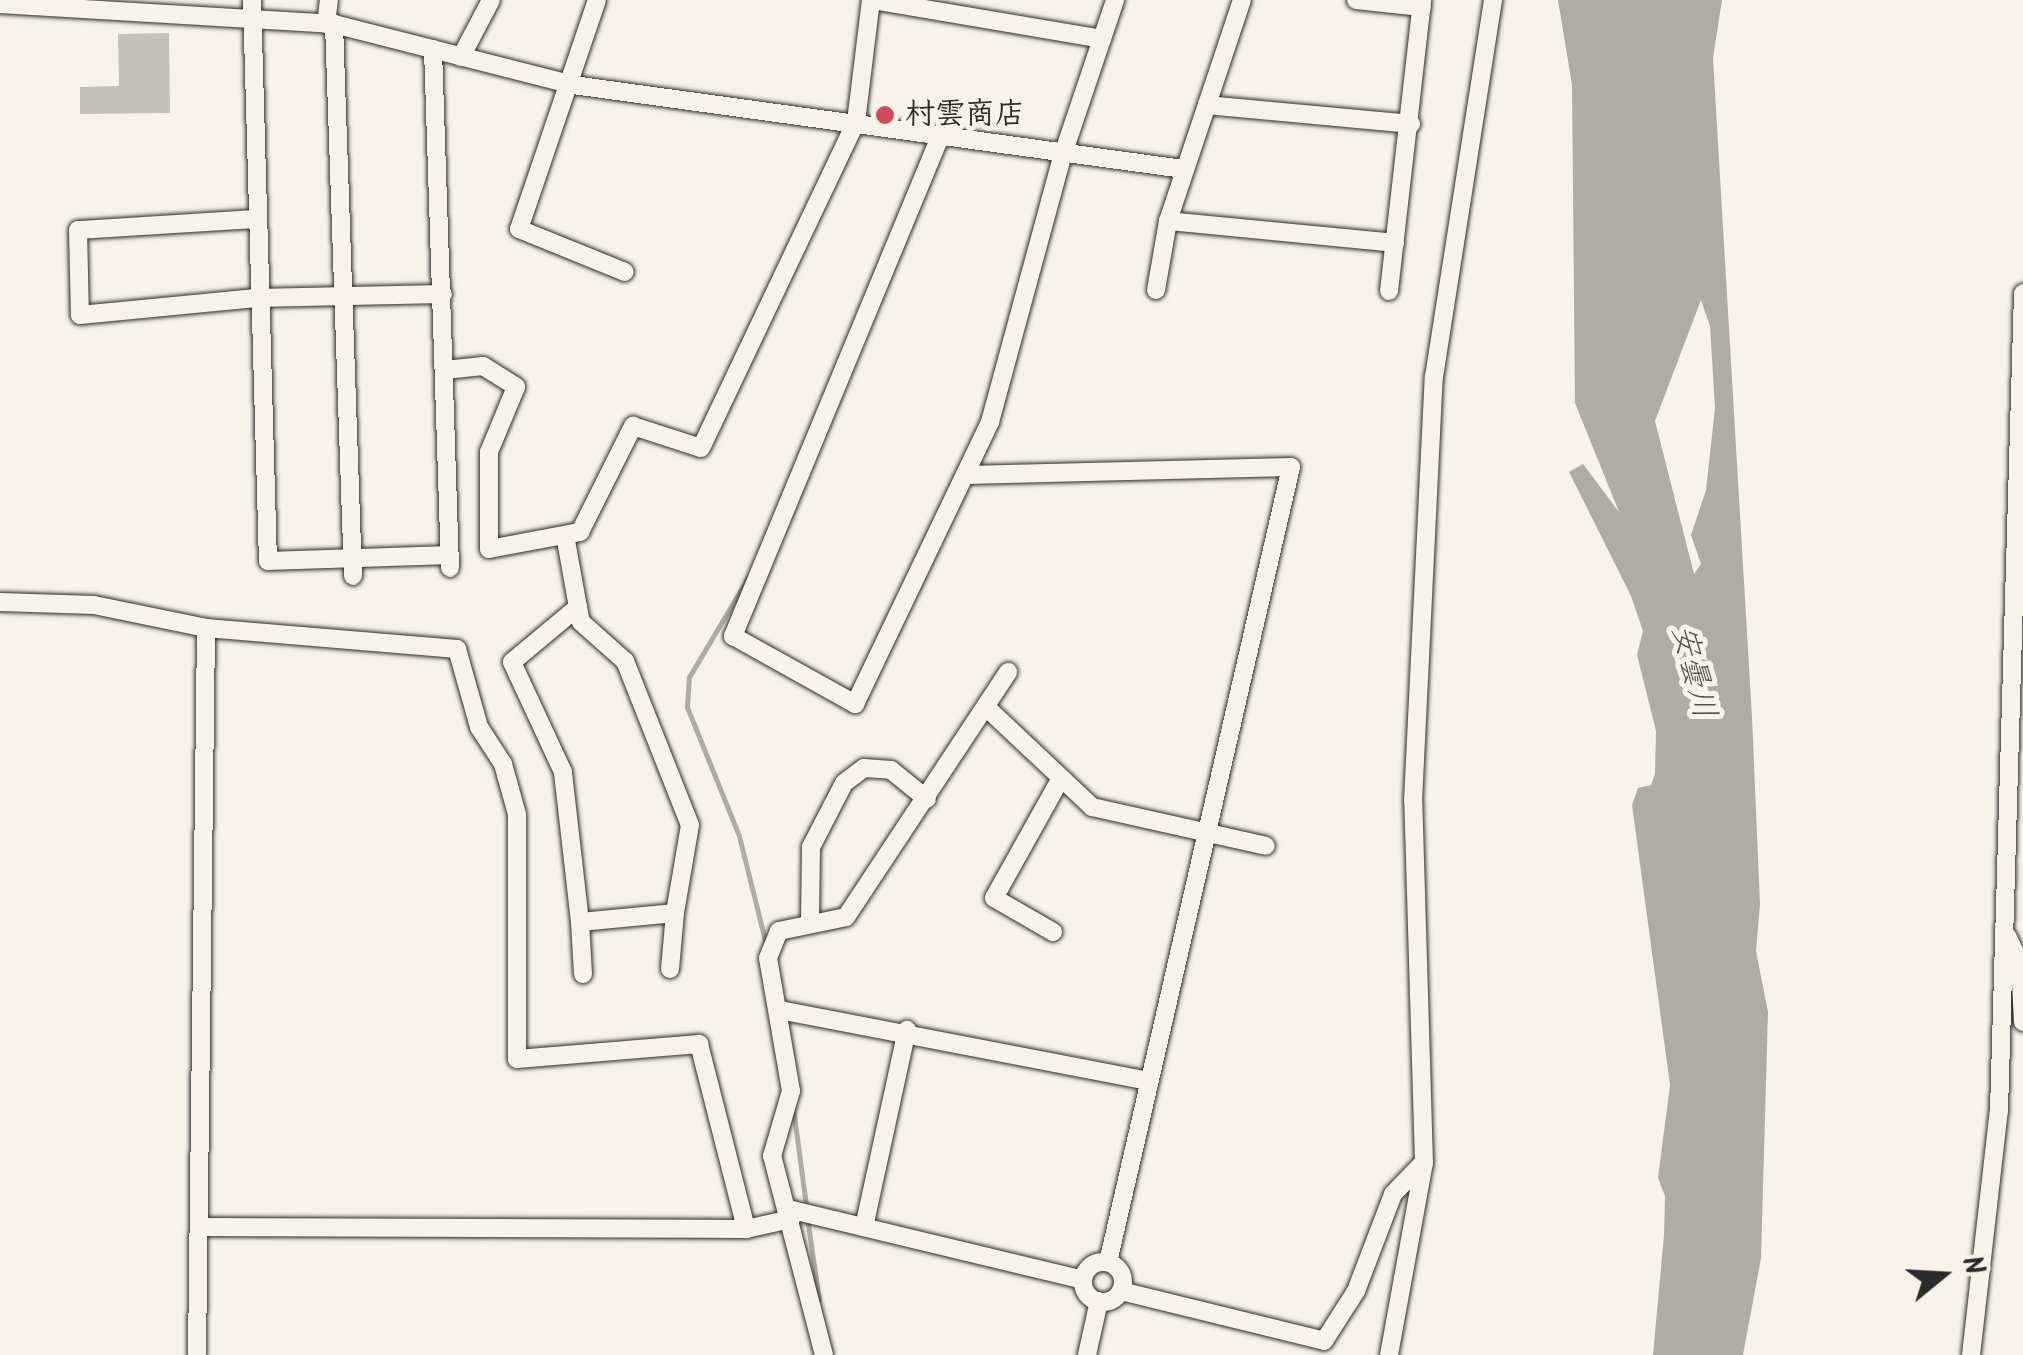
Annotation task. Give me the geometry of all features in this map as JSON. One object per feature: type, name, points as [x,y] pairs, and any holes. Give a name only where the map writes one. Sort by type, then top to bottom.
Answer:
[{"type":"street","points":[[329,0],[353,569]]},
{"type":"street","points":[[461,56],[491,0]]},
{"type":"street","points":[[598,0],[573,84],[519,229],[625,272]]},
{"type":"street","points":[[445,370],[483,366],[516,388],[489,452],[489,549],[580,532],[633,426],[701,448],[856,122],[872,0],[1102,39]]},
{"type":"street","points":[[942,132],[733,636],[855,704],[990,422],[1063,154],[1115,0]]},
{"type":"street","points":[[1156,290],[1168,221],[1183,170],[1242,0]]},
{"type":"street","points":[[1356,0],[1422,4],[1388,291]]},
{"type":"street","points":[[1389,1355],[1424,1163],[1412,944],[1425,505],[1443,314],[1478,128],[1494,0]]},
{"type":"street","points":[[0,4],[252,10],[330,24],[573,84],[942,132],[1183,170]]},
{"type":"street","points":[[252,10],[256,298],[268,561],[353,569],[449,562],[433,50]]},
{"type":"street","points":[[1207,104],[1410,124]]},
{"type":"street","points":[[254,219],[78,230],[80,315],[256,298],[442,294]]},
{"type":"street","points":[[1168,221],[1395,242]]},
{"type":"street","points":[[1971,1355],[1999,1110],[2023,293]]},
{"type":"street","points":[[965,476],[1291,467],[1108,1262]]},
{"type":"street","points":[[565,535],[581,622],[625,661],[690,826],[670,969]]},
{"type":"street","points":[[0,602],[94,605],[206,628],[457,649],[478,728],[503,764],[515,800],[517,1058],[699,1044],[746,1228]]},
{"type":"street","points":[[578,606],[512,662],[562,772],[580,922],[582,974]]},
{"type":"street","points":[[196,1355],[206,628]]},
{"type":"street","points":[[824,1355],[772,1156],[791,1092],[780,1010],[768,958],[779,931],[810,920],[846,917],[1008,672]]},
{"type":"street","points":[[986,707],[1092,807],[1203,836],[1266,846]]},
{"type":"street","points":[[810,920],[811,846],[844,783],[864,768],[891,770],[927,799]]},
{"type":"street","points":[[1054,932],[994,898],[1061,778]]},
{"type":"street","points":[[580,922],[675,913]]},
{"type":"street","points":[[2004,932],[2020,963],[2023,1022]]},
{"type":"street","points":[[780,1010],[906,1030],[1148,1082]]},
{"type":"street","points":[[864,1227],[906,1030]]},
{"type":"street","points":[[1099,1301],[1121,1291],[1324,1341],[1356,1291],[1392,1194],[1424,1163]]},
{"type":"street","points":[[200,1227],[746,1228],[790,1214],[864,1227],[1083,1280],[1099,1301],[1087,1355]]},
{"type":"street","points":[[1083,1280],[1094,1264],[1108,1262],[1121,1273],[1121,1291]]},
{"type":"water","name":"安曇川","points":[[1558,0],[1722,0],[1713,58],[1752,717],[1760,904],[1756,951],[1768,1012],[1761,1258],[1743,1355],[1653,1355],[1664,1235],[1665,1196],[1658,1178],[1670,1085],[1632,805],[1638,788],[1651,785],[1655,774],[1656,731],[1637,655],[1643,631],[1631,596],[1569,472],[1583,464],[1619,512],[1575,403],[1572,85]],"holes":[[[1701,300],[1710,326],[1715,408],[1706,490],[1691,535],[1701,564],[1694,574],[1655,421]]]},
{"type":"building","points":[[169,33],[170,113],[80,114],[80,87],[119,86],[118,34]]},
{"type":"waterway","points":[[749,576],[689,677],[687,707],[739,836],[766,944]]},
{"type":"waterway","points":[[793,1108],[806,1206]]},
{"type":"waterway","points":[[807,1217],[819,1300]]},
{"type":"place","name":"村雲商店","points":[[885,115]]}]
